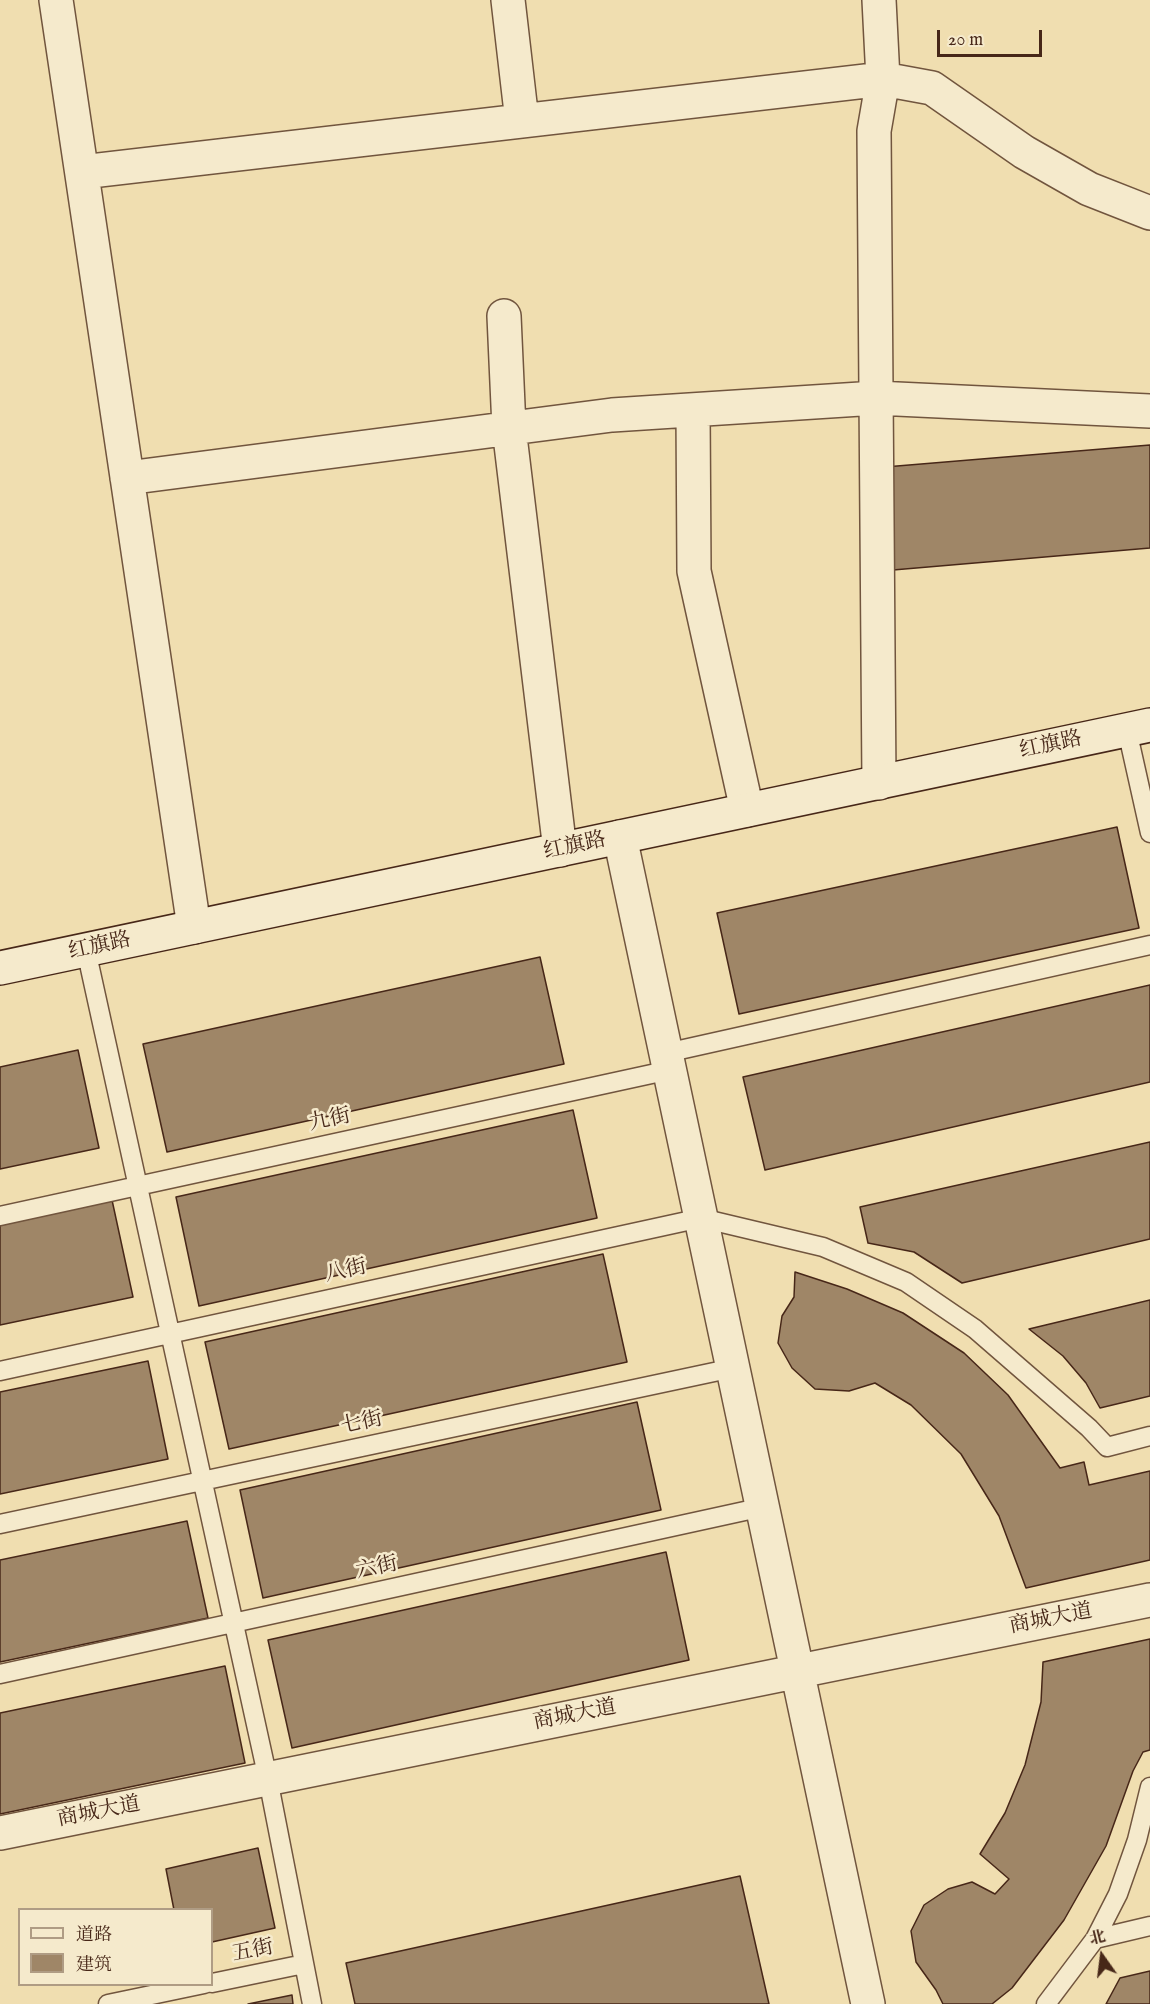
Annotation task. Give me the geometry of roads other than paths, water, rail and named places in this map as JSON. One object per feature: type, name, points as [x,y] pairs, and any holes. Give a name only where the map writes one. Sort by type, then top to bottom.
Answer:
[{"type":"street","points":[[56,0],[194,927]]},
{"type":"street","points":[[507,0],[522,121]]},
{"type":"street","points":[[879,0],[883,79],[874,131],[879,783]]},
{"type":"street","points":[[82,172],[883,79],[932,88],[1024,152],[1089,189],[1150,213]]},
{"type":"street","points":[[504,316],[509,428],[560,850]]},
{"type":"street","points":[[127,478],[612,415],[876,398],[1150,411]]},
{"type":"street","points":[[693,410],[694,571],[747,810]]},
{"type":"street","name":"红旗路","points":[[0,968],[1139,727]]},
{"type":"street","points":[[620,837],[868,2004]]},
{"type":"street","name":"商城大道","points":[[0,1833],[1150,1600]]},
{"type":"lane","points":[[1139,727],[1150,833]]},
{"type":"lane","name":"九街","points":[[0,1216],[138,1186],[1150,945]]},
{"type":"lane","points":[[86,950],[268,1779],[312,2004]]},
{"type":"lane","points":[[701,1218],[823,1247],[906,1282],[975,1329],[1089,1428],[1107,1447],[1150,1436]]},
{"type":"lane","name":"八街","points":[[0,1371],[701,1218]]},
{"type":"lane","name":"七街","points":[[0,1524],[733,1368]]},
{"type":"lane","name":"六街","points":[[0,1674],[763,1507]]},
{"type":"lane","points":[[1046,2004],[1095,1939],[1118,1894],[1137,1840],[1150,1787]]},
{"type":"lane","points":[[1095,1939],[1150,1926]]},
{"type":"lane","name":"五街","points":[[213,1983],[304,1964]]},
{"type":"lane","points":[[108,2004],[194,1986]]}]
